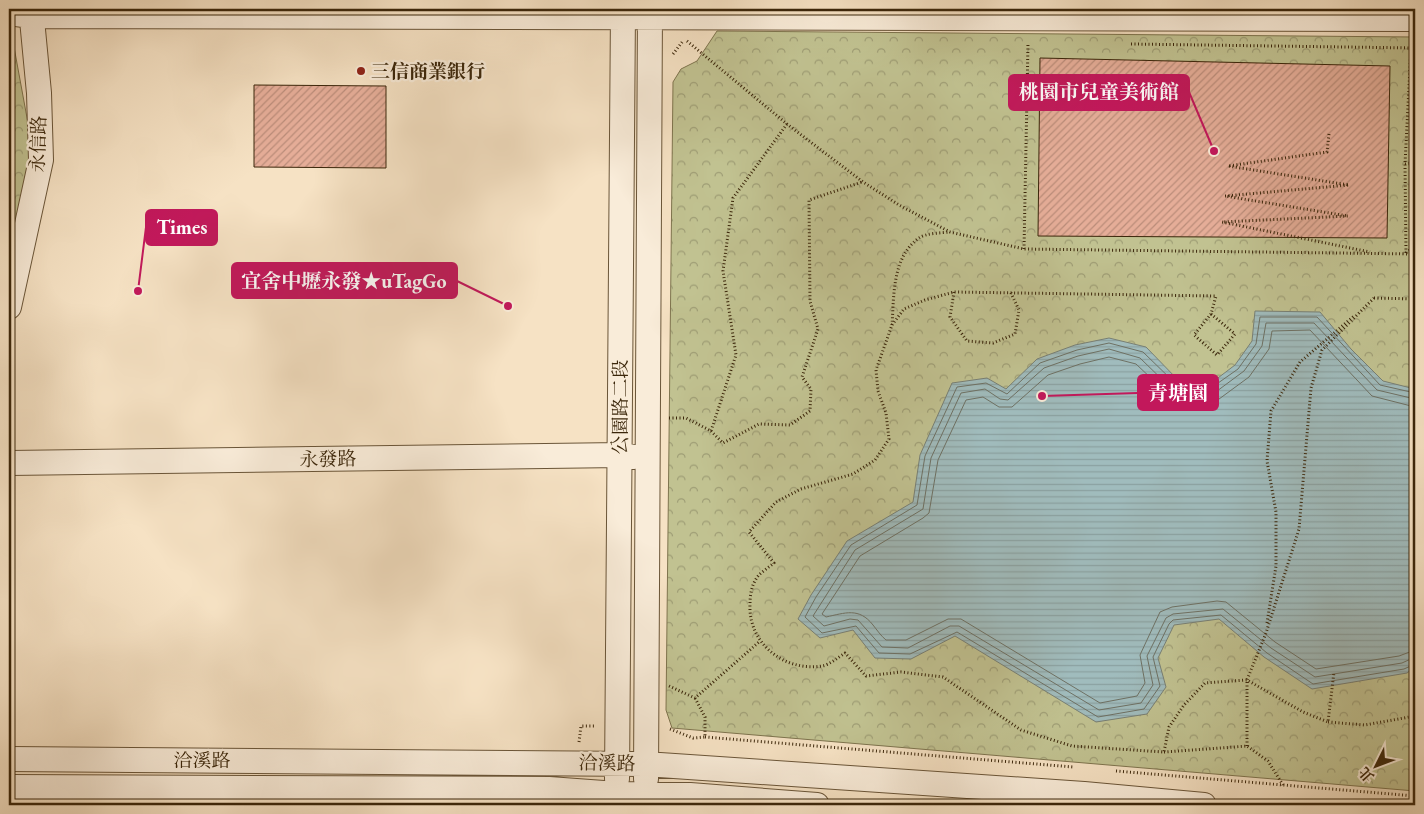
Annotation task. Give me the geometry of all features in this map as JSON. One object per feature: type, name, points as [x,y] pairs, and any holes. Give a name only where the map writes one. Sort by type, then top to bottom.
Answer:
[{"type":"street","points":[[24,12],[650,13],[673,17],[1415,19]]},
{"type":"street","name":"永信路","points":[[9,307],[42,160],[39,93],[24,12]]},
{"type":"street","name":"公園路二段","points":[[617,800],[623,13]]},
{"type":"street","name":"公園路二段","points":[[646,800],[646,459],[650,13]]},
{"type":"street","name":"永發路","points":[[9,463],[620,455],[646,459]]},
{"type":"street","name":"洽溪路","points":[[9,759],[645,764],[1084,794],[1204,805]]},
{"type":"street","name":"洽溪路","points":[[9,787],[549,789],[617,800],[817,805]]},
{"type":"path","points":[[673,17],[685,39],[787,124],[863,182],[899,205],[950,232],[1024,249],[1415,254]]},
{"type":"path","points":[[1024,249],[1028,43]]},
{"type":"path","points":[[1406,253],[1406,164],[1411,48]]},
{"type":"path","points":[[711,431],[736,355],[723,271],[733,198],[787,124]]},
{"type":"path","points":[[1329,134],[1327,152],[1228,166],[1349,186],[1224,196],[1348,216],[1222,222],[1378,253]]},
{"type":"path","points":[[1406,164],[1415,163]]},
{"type":"path","points":[[661,418],[686,418],[711,431],[722,443],[758,424],[790,425],[810,411],[811,389],[802,377],[818,329],[810,301],[808,200],[863,182]]},
{"type":"path","points":[[950,232],[920,237],[904,255],[895,282],[892,326],[876,370],[878,391],[886,413],[889,439],[875,460],[853,474],[801,489],[776,502],[749,532],[774,563],[758,576],[750,592],[749,616],[759,642],[777,658],[801,666],[823,666],[845,653],[866,676],[901,672],[943,677],[1022,730],[1072,746],[1164,752],[1247,746],[1268,762],[1283,785]]},
{"type":"path","points":[[1406,253],[1415,246]]},
{"type":"path","points":[[892,326],[904,310],[925,300],[954,292],[1216,296],[1211,314],[1194,335],[1217,355],[1234,334],[1211,314]]},
{"type":"path","points":[[954,292],[950,317],[967,341],[993,343],[1015,334],[1019,310],[1010,292]]},
{"type":"path","points":[[1247,746],[1247,680],[1266,633],[1299,529],[1311,388],[1322,350],[1374,298]]},
{"type":"path","points":[[1266,633],[1276,566],[1276,512],[1267,461],[1271,411],[1300,362],[1374,298],[1415,299]]},
{"type":"path","points":[[1328,722],[1334,672]]},
{"type":"path","points":[[1164,752],[1169,727],[1184,705],[1205,683],[1247,680],[1303,712],[1328,722],[1365,725],[1415,716]]},
{"type":"path","points":[[696,698],[705,717],[705,737]]},
{"type":"path","points":[[668,729],[693,738],[705,737],[1077,768]]},
{"type":"path","points":[[1107,770],[1415,796]]},
{"type":"green space","points":[[717,31],[1415,37],[1415,791],[672,728],[666,710],[673,82],[681,69],[697,61]]},
{"type":"green space","points":[[9,47],[14,47],[34,156],[9,265]]},
{"type":"water","points":[[1255,311],[1320,312],[1351,349],[1383,381],[1415,389],[1415,667],[1407,673],[1312,689],[1264,657],[1219,619],[1174,625],[1158,658],[1166,687],[1147,714],[1096,722],[955,636],[911,659],[875,658],[853,630],[820,638],[798,619],[811,595],[847,541],[913,502],[920,455],[952,383],[987,378],[1006,389],[1037,359],[1075,345],[1109,338],[1146,347],[1179,381],[1210,384],[1235,365],[1252,341]]},
{"type":"building","points":[[1040,58],[1390,66],[1387,238],[1038,236]]},
{"type":"building","points":[[254,85],[386,86],[386,168],[254,167]]},
{"type":"place","name":"三信商業銀行","points":[[361,71]]},
{"type":"place","name":"桃園市兒童美術館","points":[[1214,151]]},
{"type":"place","name":"Times","points":[[138,291]]},
{"type":"place","name":"宜舍中壢永發★uTagGo","points":[[508,306]]},
{"type":"place","name":"青塘園","points":[[1042,396]]}]
